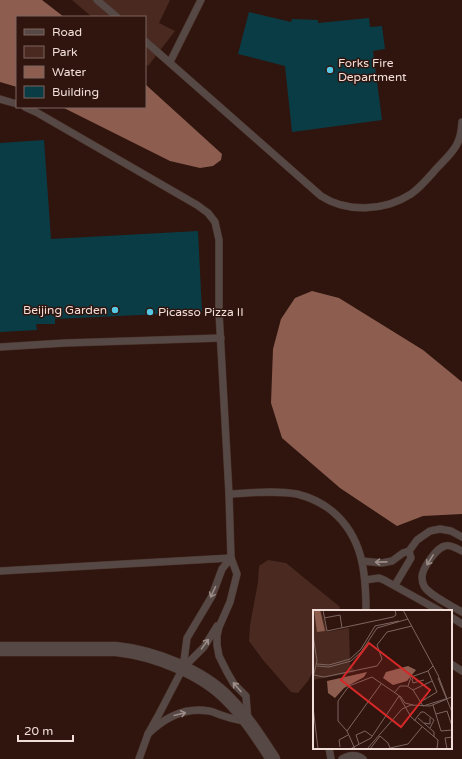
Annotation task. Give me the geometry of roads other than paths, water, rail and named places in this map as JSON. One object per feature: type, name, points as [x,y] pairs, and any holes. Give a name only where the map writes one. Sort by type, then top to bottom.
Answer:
[{"type":"street","points":[[0,649],[99,648],[123,650],[148,655],[183,668],[216,688],[229,700],[248,722],[274,759]]},
{"type":"lane","points":[[97,0],[116,16]]},
{"type":"lane","points":[[170,62],[201,0]]},
{"type":"lane","points":[[146,42],[321,196],[330,202],[340,205],[364,208],[376,207],[400,200],[412,194],[422,185],[459,142],[462,122]]},
{"type":"lane","points":[[0,99],[16,104]]},
{"type":"lane","points":[[27,108],[203,208],[212,218],[217,228],[219,240],[219,312],[231,558],[237,574],[230,602],[223,617],[204,647],[183,668],[148,734],[139,759]]},
{"type":"lane","points":[[0,348],[65,343],[221,338]]},
{"type":"lane","points":[[229,494],[296,494],[312,499],[328,508],[346,524],[355,538],[360,550],[365,580],[366,610]]},
{"type":"lane","points":[[362,561],[382,563],[392,561],[403,553],[409,551],[417,540],[430,531],[440,529],[446,530],[462,537]]},
{"type":"lane","points":[[462,551],[451,546],[440,548],[435,553],[424,571],[422,578],[423,585],[427,591],[462,612]]},
{"type":"lane","points":[[395,585],[411,558],[409,551]]},
{"type":"lane","points":[[0,571],[231,558]]},
{"type":"lane","points":[[183,668],[187,638],[212,596],[222,569],[231,558]]},
{"type":"lane","points":[[365,580],[379,578],[395,585],[438,610]]},
{"type":"lane","points":[[148,734],[159,723],[169,717],[193,711],[211,711],[225,717],[248,722],[246,696],[234,684],[219,656],[217,636],[223,617]]},
{"type":"lane","points":[[452,618],[462,624]]},
{"type":"lane","points":[[452,665],[462,671]]},
{"type":"lane","points":[[329,749],[331,759]]},
{"type":"lane","points":[[342,759],[352,755],[359,756],[363,759]]},
{"type":"water","points":[[0,0],[42,0],[63,16],[16,16],[16,87],[0,82]]},
{"type":"water","points":[[146,85],[222,154],[221,160],[213,166],[200,168],[170,161],[64,108],[146,108]]},
{"type":"water","points":[[312,291],[339,298],[423,350],[462,382],[462,514],[423,516],[397,526],[340,488],[282,438],[271,403],[273,349],[281,319],[295,298]]},
{"type":"place","name":"Forks Fire Department","points":[[330,70]]},
{"type":"place","name":"Beijing Garden","points":[[115,310]]},
{"type":"place","name":"Picasso Pizza II","points":[[150,312]]}]
